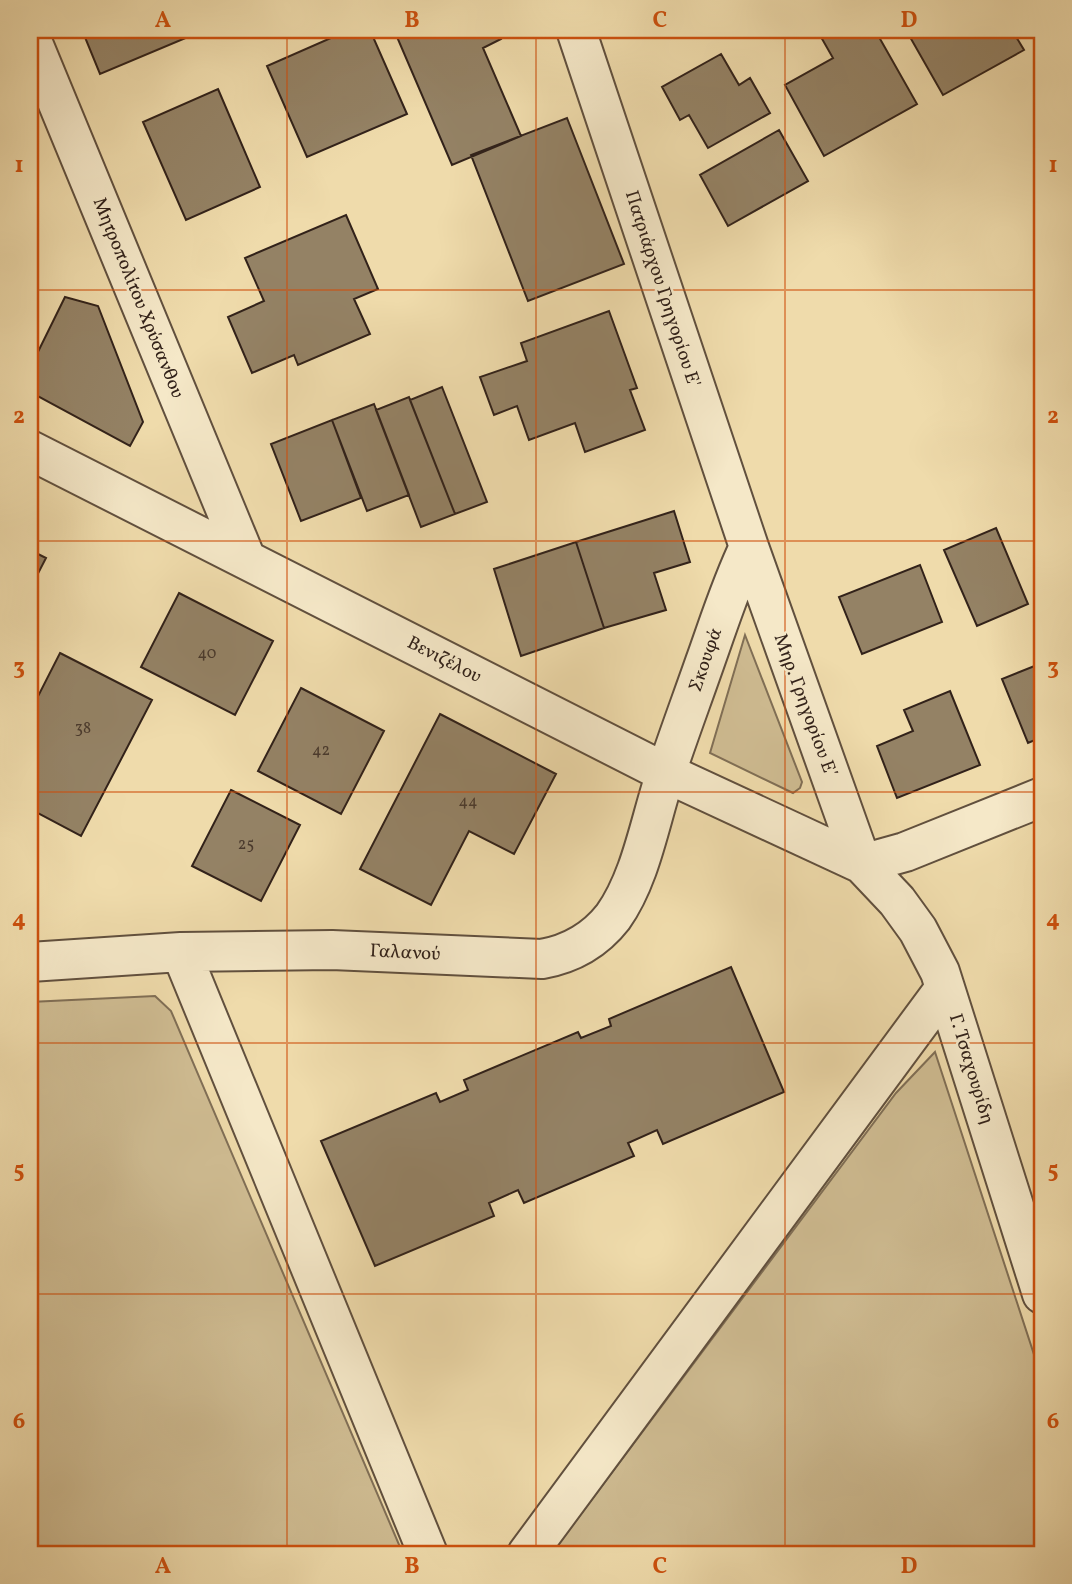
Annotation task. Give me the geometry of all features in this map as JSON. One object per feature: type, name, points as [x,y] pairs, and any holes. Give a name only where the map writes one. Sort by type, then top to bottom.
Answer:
[{"type":"street","name":"Πατριάρχου Γρηγορίου Ε'","points":[[576,30],[749,547]]},
{"type":"street","name":"Μητροπολίτου Χρύσανθου","points":[[30,36],[246,559]]},
{"type":"street","name":"Βενιζέλου","points":[[30,450],[666,773],[862,864]]},
{"type":"street","name":"Σκουφά","points":[[666,773],[731,587],[749,547]]},
{"type":"street","name":"Μηρ. Γρηγορίου Ε΄","points":[[749,547],[862,864]]},
{"type":"street","name":"Γαλανού","points":[[30,962],[181,952],[332,950],[548,958],[568,952],[600,933],[620,903],[634,874],[666,773]]},
{"type":"street","points":[[862,864],[905,852],[1042,797]]},
{"type":"street","name":"Γ. Τσαχουρίδη","points":[[862,864],[897,901],[918,930],[945,988],[1042,1294]]},
{"type":"street","points":[[181,952],[428,1554]]},
{"type":"street","points":[[527,1554],[945,988]]},
{"type":"shaded area","points":[[745,635],[802,782],[800,788],[793,793],[710,753]]},
{"type":"shaded area","points":[[155,996],[171,1011],[403,1554],[30,1554],[30,1002]]},
{"type":"shaded area","points":[[935,1052],[1042,1379],[1042,1554],[551,1554],[896,1093]]},
{"type":"building","points":[[82,30],[184,30],[188,37],[100,74]]},
{"type":"building","points":[[349,30],[370,30],[407,114],[307,157],[267,66]]},
{"type":"building","points":[[394,30],[497,30],[501,39],[483,48],[521,136],[452,165]]},
{"type":"building","points":[[817,30],[875,30],[917,104],[824,156],[785,85],[833,58]]},
{"type":"building","points":[[906,30],[1012,30],[1024,50],[943,95]]},
{"type":"building","points":[[721,54],[739,85],[750,78],[770,113],[708,148],[689,115],[680,120],[662,87]]},
{"type":"building","points":[[218,89],[260,187],[186,220],[143,122]]},
{"type":"building","points":[[567,118],[624,264],[528,301],[471,155]]},
{"type":"building","points":[[779,130],[808,181],[728,226],[700,175]]},
{"type":"building","points":[[346,215],[378,289],[354,299],[370,334],[298,365],[294,355],[252,373],[228,317],[264,301],[245,258]]},
{"type":"building","points":[[65,297],[98,306],[143,422],[130,446],[30,392],[30,368]]},
{"type":"building","points":[[609,311],[637,388],[630,390],[645,430],[585,452],[575,423],[529,440],[517,406],[494,415],[480,377],[527,361],[521,343]]},
{"type":"building","points":[[442,387],[487,502],[455,514],[410,400]]},
{"type":"building","points":[[409,397],[455,514],[421,527],[376,410]]},
{"type":"building","points":[[374,404],[409,495],[367,511],[332,420]]},
{"type":"building","points":[[332,420],[361,498],[301,521],[271,444]]},
{"type":"building","points":[[674,511],[690,562],[654,573],[666,610],[604,628],[576,542]]},
{"type":"building","points":[[996,528],[1028,604],[977,626],[944,550]]},
{"type":"building","points":[[576,542],[604,628],[521,656],[494,569]]},
{"type":"building","points":[[30,550],[46,558],[30,589]]},
{"type":"building","points":[[920,565],[942,622],[862,654],[839,597]]},
{"type":"building","points":[[179,593],[273,641],[235,715],[141,667]]},
{"type":"building","points":[[60,653],[152,700],[81,836],[30,809],[30,756],[34,748],[30,746],[30,712]]},
{"type":"building","points":[[1042,663],[1042,737],[1028,743],[1002,679]]},
{"type":"building","points":[[301,688],[384,731],[341,814],[258,771]]},
{"type":"building","points":[[950,691],[980,765],[897,798],[877,746],[913,731],[904,710]]},
{"type":"building","points":[[440,714],[556,774],[514,854],[469,831],[431,905],[360,869]]},
{"type":"building","points":[[231,790],[300,825],[261,901],[192,866]]},
{"type":"building","points":[[731,967],[784,1092],[663,1144],[657,1130],[628,1143],[634,1156],[524,1203],[518,1190],[489,1203],[494,1216],[375,1266],[321,1141],[436,1093],[440,1102],[468,1090],[464,1080],[578,1032],[581,1038],[611,1026],[609,1019]]}]
